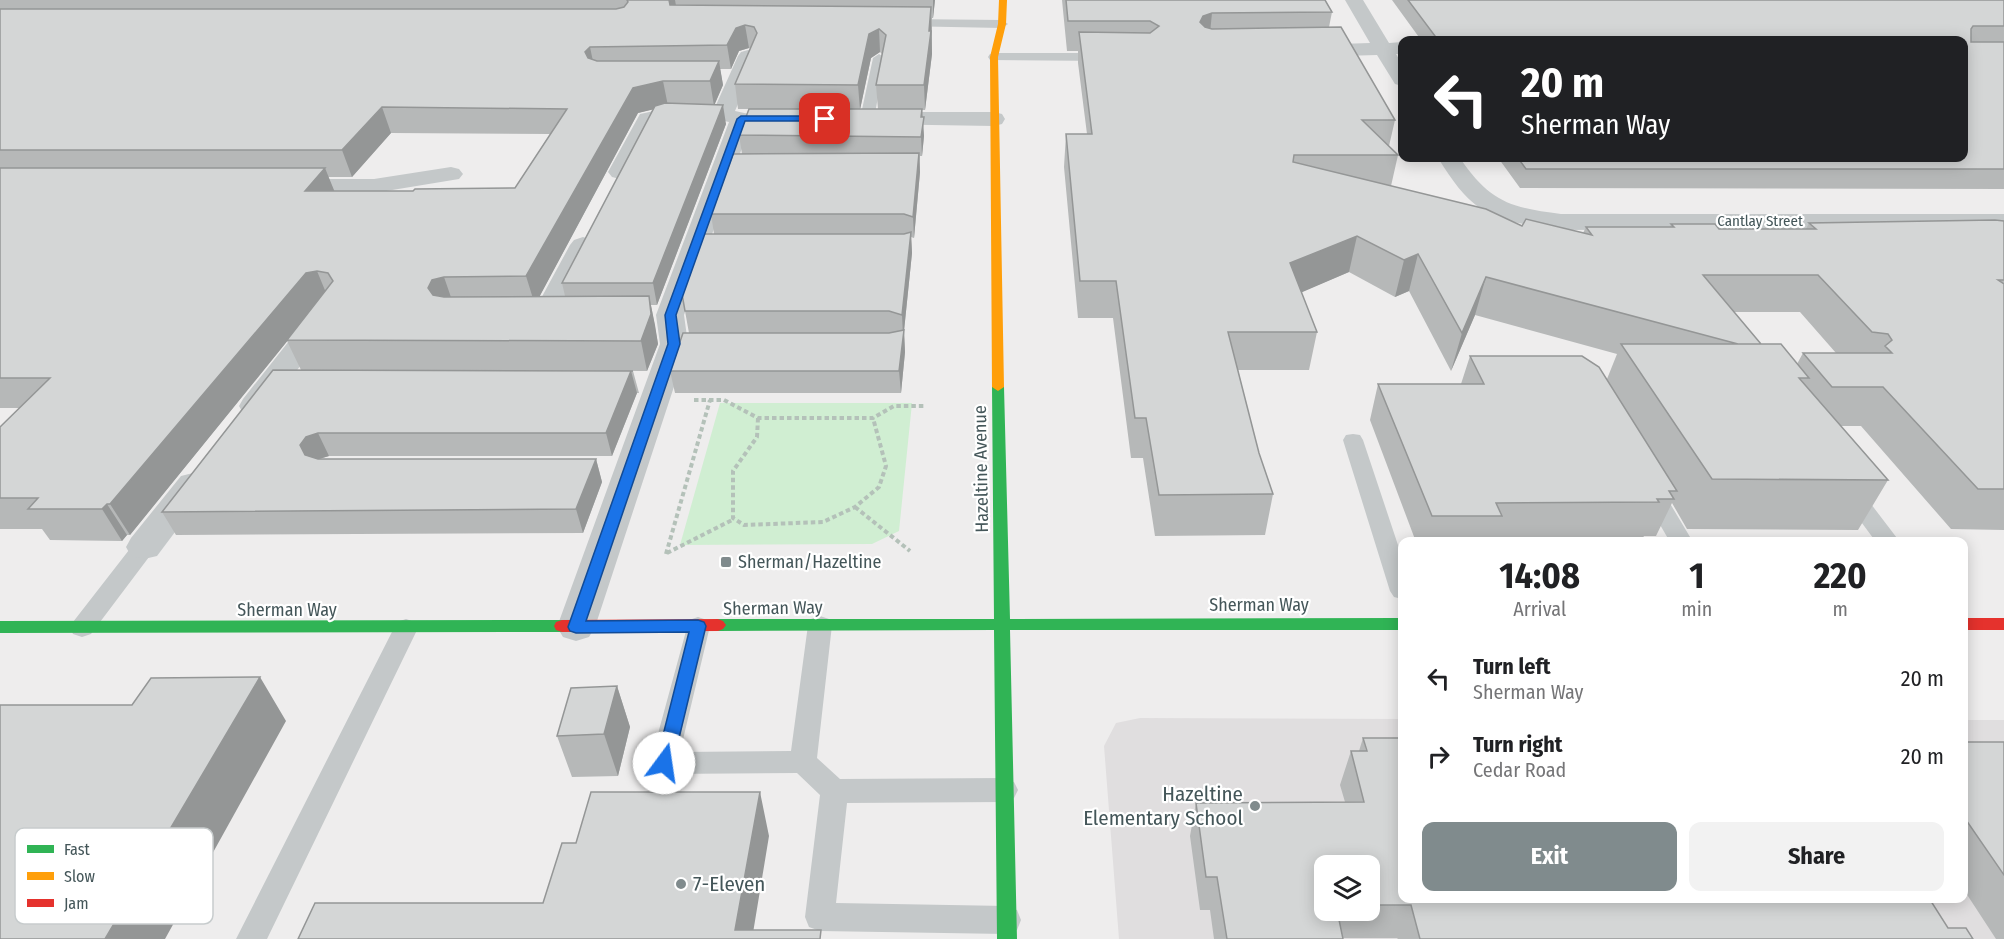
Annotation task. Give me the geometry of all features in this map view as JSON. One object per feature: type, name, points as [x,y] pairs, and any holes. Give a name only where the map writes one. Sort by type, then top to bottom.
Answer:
[{"type":"street","name":"Hazeltine Avenue","points":[[1003,0],[1002,24],[994,57],[994,119],[1006,930]]},
{"type":"street","points":[[1354,0],[1393,49],[1398,66]]},
{"type":"street","points":[[1292,51],[1393,49]]},
{"type":"street","points":[[576,627],[658,391],[685,344],[659,315],[705,245],[736,164],[743,117],[734,70]]},
{"type":"street","points":[[611,191],[648,119],[668,114],[743,117]]},
{"type":"street","points":[[844,119],[994,119]]},
{"type":"street","name":"Cantlay Street","points":[[1451,162],[1465,184],[1482,202],[1516,216],[1561,222],[2004,221]]},
{"type":"street","points":[[269,186],[374,186],[451,174]]},
{"type":"street","points":[[580,315],[535,315],[595,222]]},
{"type":"street","points":[[237,428],[329,310]]},
{"type":"street","points":[[273,381],[308,381]]},
{"type":"street","points":[[626,382],[658,391]]},
{"type":"street","points":[[144,547],[209,464]]},
{"type":"street","points":[[597,469],[632,469]]},
{"type":"street","name":"Sherman Way","points":[[0,627],[406,628],[1002,623],[1398,624]]},
{"type":"street","points":[[1968,624],[2004,624]]},
{"type":"lane","points":[[888,23],[1002,24]]},
{"type":"lane","points":[[994,57],[1124,57]]},
{"type":"lane","points":[[867,119],[879,58]]},
{"type":"lane","points":[[1353,440],[1398,579]]},
{"type":"lane","points":[[1643,476],[1679,537]]},
{"type":"lane","points":[[1841,480],[1885,537]]},
{"type":"lane","points":[[82,628],[144,547]]},
{"type":"lane","points":[[803,762],[820,625]]},
{"type":"lane","points":[[698,626],[664,763],[803,762],[834,791],[1004,790]]},
{"type":"lane","points":[[251,939],[406,628]]},
{"type":"lane","points":[[834,791],[819,917],[1006,930]]},
{"type":"path","points":[[658,391],[710,400],[724,400],[758,418],[873,418],[894,406],[926,406]]},
{"type":"path","points":[[710,400],[666,554],[734,519]]},
{"type":"path","points":[[734,519],[733,471],[757,437],[758,418]]},
{"type":"path","points":[[734,519],[744,525],[823,522],[855,507],[879,487],[886,466],[873,418]]},
{"type":"path","points":[[855,507],[910,551]]},
{"type":"shaded area","name":"Hazeltine Elementary School","points":[[1140,718],[1398,719],[1398,903],[1968,903],[1968,720],[2004,720],[2004,939],[1119,939],[1104,746],[1116,723]]},
{"type":"green space","points":[[720,403],[912,403],[899,531],[872,544],[680,545]]},
{"type":"building","points":[[627,0],[669,0],[670,5],[931,7],[929,31],[931,31],[924,85],[876,85],[886,35],[879,29],[869,34],[858,85],[735,84],[757,33],[754,27],[745,25],[736,28],[727,45],[590,47],[585,52],[588,58],[597,61],[719,61],[710,81],[663,81],[633,88],[526,276],[444,277],[432,280],[428,288],[433,295],[444,297],[649,296],[651,314],[641,341],[287,340],[333,281],[328,273],[317,271],[306,273],[110,504],[102,509],[28,509],[38,498],[0,498],[0,427],[50,378],[0,378],[0,168],[325,168],[305,191],[515,188],[567,109],[382,107],[342,150],[0,150],[0,9],[616,9],[624,7]]},
{"type":"building","points":[[1066,0],[1325,0],[1332,12],[1212,13],[1203,16],[1200,22],[1212,29],[1341,27],[1395,120],[1362,120],[1398,155],[1294,155],[1293,162],[1486,209],[1522,226],[1526,219],[1592,235],[1586,227],[1674,227],[1671,224],[1715,224],[1719,229],[1816,229],[1809,223],[2004,221],[2004,280],[1998,280],[2004,284],[2004,489],[1978,489],[1883,387],[1832,387],[1803,353],[1892,353],[1885,346],[1892,340],[1888,334],[1872,332],[1818,275],[1703,275],[1761,344],[1738,344],[1486,277],[1462,333],[1418,254],[1404,260],[1357,236],[1290,263],[1317,332],[1228,332],[1259,453],[1273,494],[1159,495],[1146,418],[1135,418],[1116,281],[1080,281],[1066,134],[1092,134],[1079,32],[1150,33],[1159,26],[1150,21],[1068,21]]},
{"type":"building","points":[[1408,0],[2004,0],[2004,26],[1973,26],[1971,42],[2004,42],[2004,169],[1526,169],[1521,162],[1968,162],[1968,36],[1435,36]]},
{"type":"building","points":[[665,103],[723,105],[653,283],[562,283],[655,106]]},
{"type":"building","points":[[749,109],[922,109],[921,117],[924,117],[921,137],[739,135]]},
{"type":"building","points":[[919,153],[913,217],[904,214],[711,214],[733,154]]},
{"type":"building","points":[[911,232],[902,315],[889,311],[685,311],[682,294],[704,234],[904,234]]},
{"type":"building","points":[[904,330],[899,371],[670,371],[683,333],[889,333]]},
{"type":"building","points":[[1621,344],[1781,344],[1809,378],[1799,378],[1888,480],[1712,479]]},
{"type":"building","points":[[1470,356],[1582,356],[1599,367],[1677,491],[1669,491],[1674,499],[1657,499],[1659,502],[1496,503],[1502,516],[1432,516],[1378,384],[1484,384]]},
{"type":"building","points":[[273,370],[633,371],[631,371],[606,433],[318,433],[306,437],[300,445],[305,455],[318,459],[596,459],[576,509],[162,512]]},
{"type":"building","points":[[260,677],[171,828],[15,828],[15,924],[114,924],[105,939],[0,939],[0,705],[132,705],[151,678]]},
{"type":"building","points":[[617,686],[604,734],[557,736],[571,688]]},
{"type":"building","points":[[1363,738],[1398,738],[1398,903],[1932,903],[1948,928],[1966,928],[1973,939],[1420,939],[1411,905],[1380,905],[1380,855],[1314,855],[1314,921],[1339,921],[1343,939],[1227,939],[1217,877],[1206,877],[1196,803],[1364,802],[1351,751],[1367,751]]},
{"type":"building","points":[[1968,742],[2004,742],[2004,875],[1968,823]]},
{"type":"building","points":[[591,792],[760,792],[735,930],[821,930],[820,939],[298,939],[315,903],[543,903],[562,843],[576,843]]},
{"type":"traffic: fast","points":[[998,387],[1007,939]]},
{"type":"traffic: fast","points":[[718,625],[1398,624]]},
{"type":"traffic: fast","points":[[0,627],[562,626]]},
{"type":"traffic: slow","points":[[998,387],[994,57],[1002,24],[1003,0]]},
{"type":"traffic: jam","points":[[1968,624],[2004,624]]},
{"type":"traffic: jam","points":[[562,626],[718,625]]},
{"type":"place","name":"Sherman/Hazeltine","points":[[726,562]]},
{"type":"place","name":"Hazeltine Elementary School","points":[[1255,806]]},
{"type":"place","name":"7-Eleven","points":[[681,884]]},
{"type":"route","points":[[664,763],[698,626],[576,627],[674,344],[670,315],[741,119],[825,119]]}]
